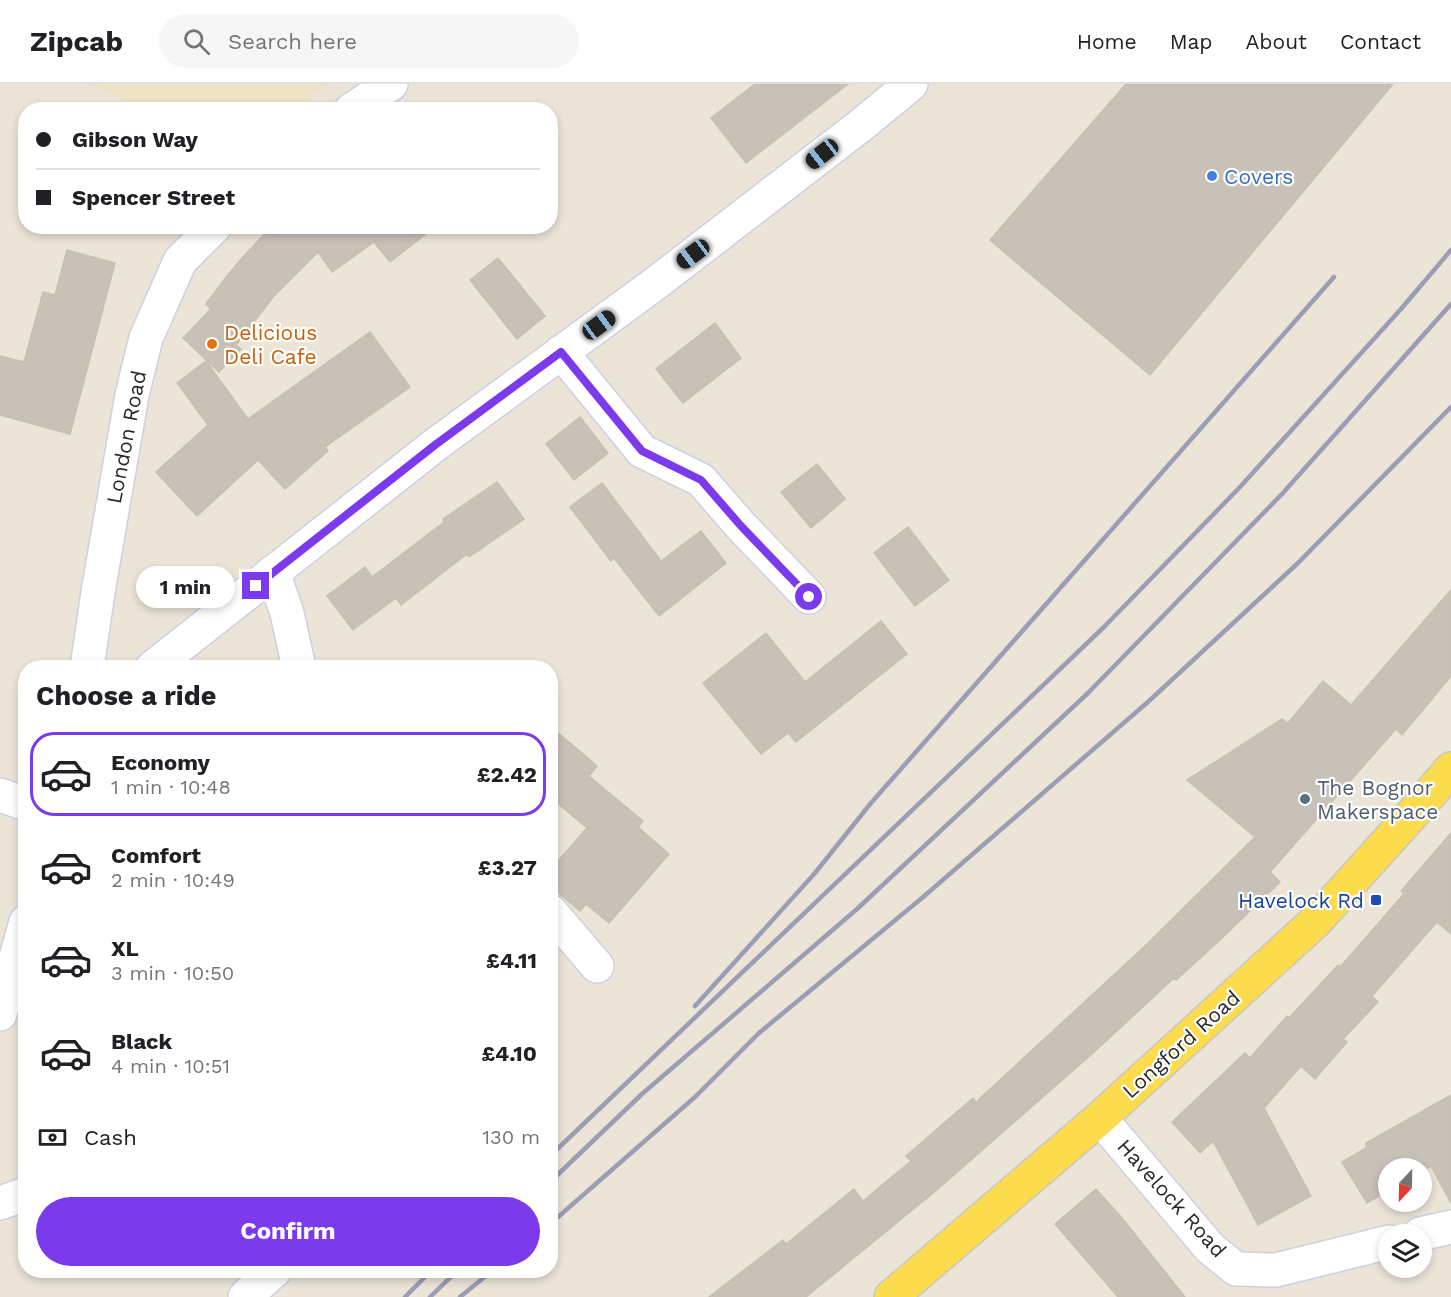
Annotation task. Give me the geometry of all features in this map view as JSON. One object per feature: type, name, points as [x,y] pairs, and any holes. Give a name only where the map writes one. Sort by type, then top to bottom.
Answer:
[{"type":"main road","name":"Longford Road","points":[[891,1297],[1100,1118],[1316,921],[1409,819],[1451,769]]},
{"type":"street","points":[[363,102],[391,84]]},
{"type":"street","points":[[162,660],[435,445],[656,283],[911,84]]},
{"type":"street","name":"London Road","points":[[88,660],[132,395],[146,338],[180,261],[207,234]]},
{"type":"street","points":[[561,352],[642,451],[701,480],[741,526],[809,597]]},
{"type":"street","points":[[273,572],[297,660]]},
{"type":"street","points":[[0,795],[18,801]]},
{"type":"street","points":[[558,920],[597,966]]},
{"type":"street","points":[[0,1014],[18,950]]},
{"type":"street","name":"Havelock Road","points":[[1100,1118],[1210,1248],[1236,1269],[1276,1270],[1378,1245]]},
{"type":"street","points":[[0,1203],[18,1197]]},
{"type":"street","points":[[1432,1231],[1451,1227]]},
{"type":"street","points":[[245,1297],[266,1278]]},
{"type":"shaded area","points":[[89,84],[327,84],[302,102],[131,102]]},
{"type":"building","points":[[755,84],[848,84],[746,163],[711,118]]},
{"type":"building","points":[[1126,84],[1393,84],[1150,375],[990,240]]},
{"type":"building","points":[[264,234],[426,234],[390,262],[374,242],[332,272],[318,252],[274,296],[236,345],[241,349],[219,372],[183,338],[211,309],[206,304],[242,258]]},
{"type":"building","points":[[67,250],[115,263],[70,434],[0,415],[0,356],[24,362],[43,292],[55,295]]},
{"type":"building","points":[[498,258],[545,316],[517,339],[470,280]]},
{"type":"building","points":[[715,323],[741,358],[683,403],[656,369]]},
{"type":"building","points":[[370,332],[410,387],[325,447],[328,451],[285,489],[258,460],[197,516],[156,472],[208,425],[177,383],[206,361],[248,419]]},
{"type":"building","points":[[580,417],[608,453],[574,480],[546,444]]},
{"type":"building","points":[[817,464],[845,499],[811,528],[781,492]]},
{"type":"building","points":[[497,482],[524,519],[469,557],[467,554],[401,605],[396,598],[353,630],[327,596],[365,567],[372,577],[444,522],[443,519]]},
{"type":"building","points":[[602,483],[661,561],[701,531],[726,563],[659,616],[614,558],[611,561],[570,507]]},
{"type":"building","points":[[908,527],[949,580],[915,606],[874,553]]},
{"type":"building","points":[[1451,590],[1451,676],[1402,735],[1396,729],[1270,872],[1280,882],[1219,941],[1176,980],[1174,978],[1093,1053],[938,1189],[806,1297],[709,1297],[783,1240],[786,1244],[854,1189],[863,1201],[911,1161],[906,1156],[973,1098],[976,1102],[1144,947],[1255,837],[1187,780],[1282,719],[1288,723],[1323,681],[1351,705]]},
{"type":"building","points":[[881,621],[907,654],[796,742],[788,733],[761,754],[703,683],[766,633],[805,682]]},
{"type":"building","points":[[558,733],[597,766],[589,776],[643,821],[638,827],[669,854],[609,923],[586,904],[580,911],[558,893],[558,861],[587,828],[558,804]]},
{"type":"building","points":[[1451,833],[1451,934],[1437,922],[1372,996],[1378,1002],[1343,1039],[1347,1042],[1315,1079],[1301,1066],[1264,1108],[1311,1196],[1258,1225],[1213,1141],[1200,1153],[1172,1122],[1245,1053],[1250,1058],[1287,1016],[1289,1018],[1338,965],[1340,967],[1404,894],[1401,891]]},
{"type":"building","points":[[1451,1095],[1451,1203],[1432,1168],[1432,1158],[1378,1158],[1378,1196],[1367,1203],[1342,1162],[1366,1148],[1366,1143]]},
{"type":"building","points":[[1096,1189],[1185,1297],[1118,1297],[1055,1224]]},
{"type":"railway","points":[[558,1148],[1104,627],[1240,487],[1401,309],[1451,250]]},
{"type":"railway","points":[[695,1006],[815,873],[871,803],[1334,277]]},
{"type":"railway","points":[[558,1174],[642,1094],[857,909],[1088,693],[1282,494],[1451,304]]},
{"type":"railway","points":[[558,1217],[695,1097],[759,1033],[922,898],[1149,701],[1298,563],[1451,407]]},
{"type":"railway","points":[[405,1297],[424,1278]]},
{"type":"railway","points":[[430,1297],[450,1278]]},
{"type":"railway","points":[[460,1297],[483,1278]]},
{"type":"place","name":"Covers","points":[[1212,176]]},
{"type":"place","name":"Delicious Deli Cafe","points":[[212,344]]},
{"type":"place","name":"The Bognor Makerspace","points":[[1305,799]]},
{"type":"place","name":"Havelock Rd","points":[[1376,900]]},
{"type":"route","points":[[256,586],[435,445],[561,352],[642,451],[701,480],[741,526],[809,597]]}]
